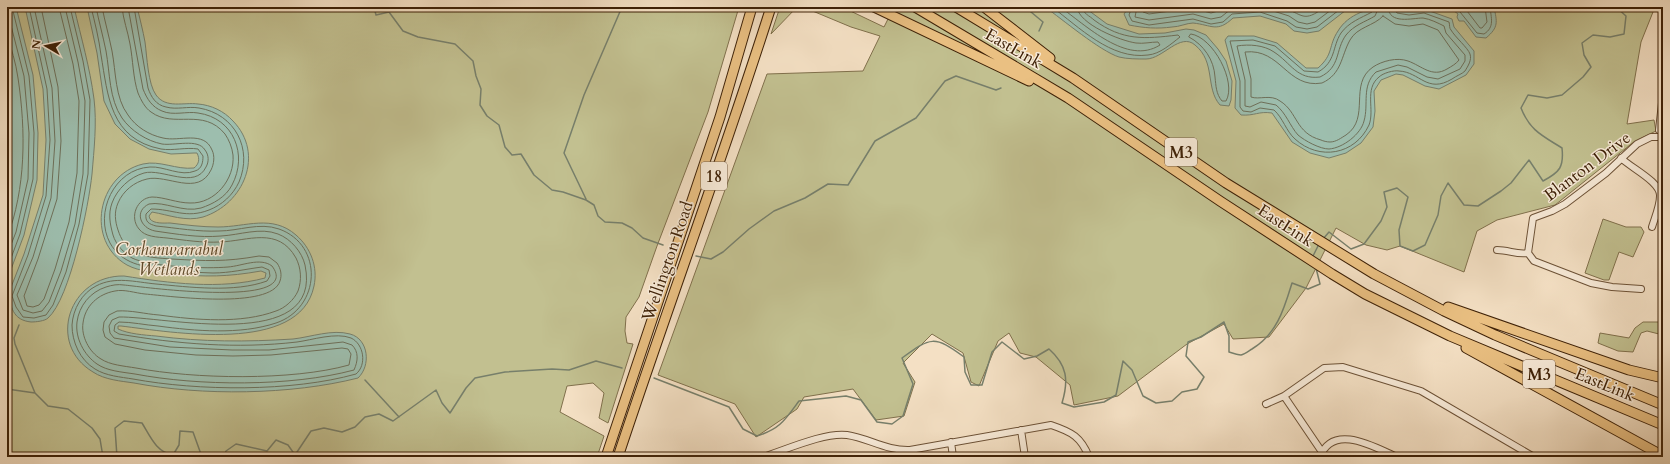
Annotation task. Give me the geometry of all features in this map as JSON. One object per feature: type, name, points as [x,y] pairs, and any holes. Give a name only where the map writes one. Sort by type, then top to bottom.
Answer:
[{"type":"highway","name":"Wellington Road","points":[[606,457],[642,345],[720,117],[752,7]]},
{"type":"highway","name":"Wellington Road","points":[[618,457],[653,349],[771,7]]},
{"type":"highway","points":[[874,7],[1068,98]]},
{"type":"highway","name":"EastLink","points":[[915,7],[1068,98],[1282,242],[1365,294],[1416,320],[1548,378],[1663,425]]},
{"type":"highway","name":"EastLink","points":[[956,7],[1073,78],[1226,183],[1374,274],[1407,292],[1495,335],[1663,405]]},
{"type":"highway","points":[[984,7],[1043,52],[1073,78]]},
{"type":"highway","points":[[699,180],[711,184]]},
{"type":"highway","points":[[1407,292],[1585,356],[1630,370],[1663,378]]},
{"type":"highway","points":[[1416,320],[1663,456]]},
{"type":"street","points":[[1661,133],[1660,117],[1663,94]]},
{"type":"street","name":"Blanton Drive","points":[[1528,253],[1533,218],[1558,208],[1606,173],[1637,144],[1661,133]]},
{"type":"street","points":[[1621,158],[1636,171],[1652,181],[1659,190],[1660,199],[1652,226]]},
{"type":"street","points":[[1497,250],[1504,250],[1517,254],[1528,253],[1534,261],[1591,283],[1612,287],[1641,289]]},
{"type":"street","points":[[1266,404],[1284,396],[1324,368],[1343,367],[1422,391],[1534,457]]},
{"type":"street","points":[[1284,396],[1321,455],[1330,444],[1340,439],[1351,439],[1397,457]]},
{"type":"street","points":[[763,457],[834,435],[851,436],[891,448],[905,450],[1051,426],[1069,432],[1083,443],[1089,457]]},
{"type":"street","points":[[1021,430],[1025,457]]},
{"type":"street","points":[[951,442],[953,457]]},
{"type":"green space","name":"Corhanwarrabul Wetlands","points":[[7,7],[739,7],[708,112],[639,297],[626,317],[625,331],[627,343],[633,344],[608,423],[599,418],[604,393],[593,383],[567,386],[560,412],[604,436],[597,457],[9,457],[7,455]]},
{"type":"green space","points":[[780,7],[797,7],[771,34]]},
{"type":"green space","points":[[803,7],[842,7],[884,27],[894,7],[1655,7],[1641,42],[1627,124],[1654,120],[1656,131],[1635,141],[1555,205],[1497,220],[1477,231],[1464,272],[1400,246],[1387,250],[1366,245],[1336,228],[1306,288],[1269,337],[1233,339],[1224,324],[1187,344],[1118,396],[1074,405],[1070,385],[1036,357],[1020,353],[1009,333],[998,341],[979,386],[971,382],[963,353],[932,334],[903,363],[915,382],[904,416],[876,420],[853,389],[804,397],[797,409],[756,437],[735,404],[658,375],[767,74],[863,71],[880,36],[851,27]]},
{"type":"green space","points":[[1603,219],[1626,227],[1641,227],[1644,232],[1633,257],[1619,252],[1609,280],[1604,280],[1585,273]]},
{"type":"green space","points":[[1643,322],[1663,322],[1663,335],[1647,331],[1641,333],[1633,352],[1618,351],[1598,343],[1600,333],[1629,338],[1635,328]]},
{"type":"water","points":[[7,7],[16,7],[33,75],[38,133],[37,180],[24,235],[7,280]]},
{"type":"water","points":[[25,7],[74,7],[90,76],[95,117],[90,188],[83,228],[71,272],[64,292],[56,308],[47,319],[38,322],[25,321],[17,317],[8,295],[24,254],[43,195],[46,140],[43,89]]},
{"type":"water","points":[[87,7],[137,7],[145,42],[151,84],[156,95],[165,102],[203,105],[221,111],[233,121],[243,134],[248,148],[248,162],[245,176],[239,190],[229,201],[217,210],[203,217],[190,219],[152,212],[149,216],[150,219],[159,223],[206,227],[258,223],[278,225],[296,235],[306,246],[312,258],[315,272],[314,286],[304,308],[285,322],[260,331],[231,334],[200,334],[121,326],[118,326],[118,329],[142,335],[224,341],[293,339],[336,332],[350,334],[361,341],[366,353],[365,367],[358,378],[304,388],[246,392],[217,392],[160,387],[118,381],[98,375],[79,360],[70,345],[68,329],[70,313],[78,299],[89,287],[105,279],[124,276],[177,283],[230,284],[265,278],[266,273],[261,271],[206,276],[143,270],[127,265],[114,254],[105,241],[101,225],[102,210],[107,194],[115,181],[127,171],[143,164],[156,163],[181,168],[194,168],[199,159],[197,153],[171,154],[149,149],[130,139],[115,124],[104,101],[97,53]]},
{"type":"water","points":[[1045,7],[1084,7],[1107,24],[1139,34],[1165,33],[1186,29],[1194,30],[1206,35],[1226,61],[1232,81],[1231,100],[1229,106],[1220,105],[1215,98],[1206,59],[1195,45],[1189,42],[1183,42],[1159,55],[1146,59],[1119,57],[1111,54],[1092,42]]},
{"type":"water","points":[[1129,7],[1350,7],[1319,31],[1307,33],[1294,31],[1286,24],[1260,16],[1233,18],[1227,23],[1218,27],[1193,23],[1166,28],[1140,27],[1129,25],[1124,14]]},
{"type":"water","points":[[1389,7],[1409,11],[1424,9],[1452,19],[1454,27],[1474,51],[1474,64],[1466,75],[1439,89],[1425,86],[1403,75],[1396,74],[1381,80],[1374,91],[1375,111],[1373,127],[1361,143],[1346,153],[1329,158],[1310,153],[1292,142],[1272,113],[1241,115],[1235,108],[1236,81],[1225,40],[1228,36],[1254,36],[1277,43],[1306,68],[1318,68],[1329,54],[1335,36],[1342,25],[1354,16],[1367,10]]},
{"type":"water","points":[[1449,7],[1494,7],[1496,20],[1495,27],[1486,38],[1476,37],[1464,21],[1459,21],[1457,17],[1458,14]]},
{"type":"waterway","points":[[374,7],[376,15],[389,12],[403,31],[418,37],[455,44],[473,61],[476,76],[481,89],[480,105],[487,116],[499,125],[505,147],[512,155],[521,154],[534,175],[552,190],[586,200],[594,205],[598,216],[605,222],[622,223],[632,228],[643,238],[663,245]]},
{"type":"waterway","points":[[586,199],[564,153],[584,95],[622,7]]},
{"type":"waterway","points":[[1025,7],[1043,22],[1039,31]]},
{"type":"waterway","points":[[1323,239],[1329,232],[1351,249],[1364,244],[1381,221],[1387,207],[1384,192],[1397,188],[1408,197],[1399,230],[1400,246],[1413,251],[1425,245],[1438,215],[1441,196],[1448,183],[1464,205],[1478,206],[1511,183],[1529,160],[1543,181],[1557,172],[1560,168],[1562,160],[1562,148],[1533,128],[1521,108],[1528,95],[1547,98],[1562,95],[1583,77],[1591,67],[1584,55],[1582,43],[1593,35],[1610,37],[1624,34],[1626,16],[1616,7]]},
{"type":"waterway","points":[[696,256],[711,259],[723,252],[749,229],[774,211],[805,198],[828,184],[848,185],[875,141],[916,118],[945,81],[956,76],[996,90],[1001,88]]},
{"type":"waterway","points":[[1313,256],[1319,244]]},
{"type":"waterway","points":[[654,378],[729,407],[743,429],[757,436],[777,427],[790,414],[799,401],[846,396],[861,400],[877,422],[892,424],[903,416],[913,384],[902,358],[920,346],[933,341],[946,345],[964,357],[965,372],[971,385],[982,385],[992,352],[1002,342],[1024,359],[1037,356],[1049,349],[1055,355],[1060,361],[1065,373],[1066,380],[1062,403],[1074,407],[1104,402],[1116,395],[1123,361],[1132,370],[1143,396],[1156,403],[1172,401],[1182,392],[1197,389],[1204,377],[1186,356],[1188,342],[1201,337],[1224,322],[1229,336],[1229,352],[1241,355],[1246,353],[1261,343],[1274,328],[1286,302],[1292,283],[1308,289],[1320,284],[1316,268]]},
{"type":"waterway","points":[[19,325],[14,338],[15,344],[35,393]]},
{"type":"waterway","points":[[224,457],[226,451],[236,444],[267,451],[276,440],[288,445],[295,455],[311,431],[324,428],[342,432],[355,427],[365,417],[379,414],[393,421],[436,390],[442,403],[450,413],[466,388],[475,378],[505,372],[552,369],[569,370],[596,361],[622,368]]},
{"type":"waterway","points":[[365,380],[399,417]]},
{"type":"waterway","points":[[7,389],[35,393],[48,406],[68,409],[92,428],[100,439],[103,457]]},
{"type":"waterway","points":[[117,457],[115,428],[124,421],[142,423],[154,443],[162,451],[173,455],[179,445],[180,431],[193,432],[202,457]]}]
